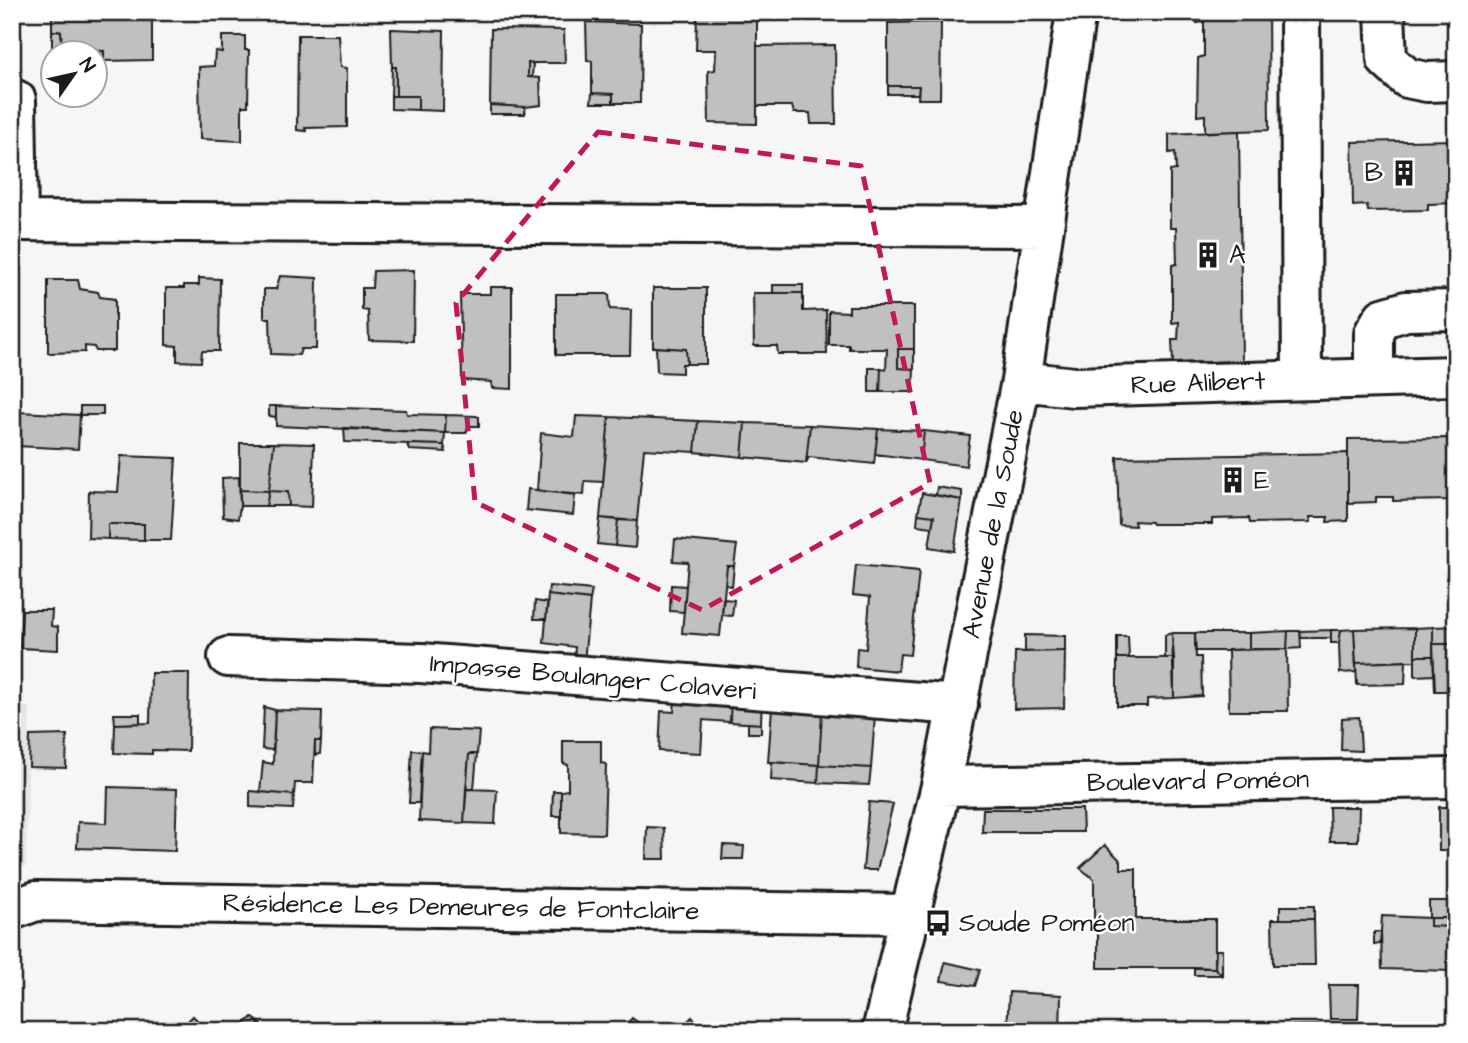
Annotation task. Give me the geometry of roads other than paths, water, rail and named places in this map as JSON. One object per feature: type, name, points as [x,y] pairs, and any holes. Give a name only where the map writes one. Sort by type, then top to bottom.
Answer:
[{"type":"street","name":"Avenue de la Soude","points":[[882,1031],[941,786],[1021,381],[1076,12]]},
{"type":"street","points":[[1300,12],[1301,380]]},
{"type":"street","points":[[1385,12],[1387,60],[1407,79],[1427,82],[1456,81]]},
{"type":"street","points":[[12,100],[16,100],[15,221],[1043,227]]},
{"type":"street","points":[[1374,378],[1374,333],[1383,318],[1406,311],[1456,310]]},
{"type":"street","name":"Rue Alibert","points":[[1021,381],[1074,387],[1456,376]]},
{"type":"street","name":"Impasse Boulanger Colaveri","points":[[228,657],[421,663],[958,705]]},
{"type":"street","name":"Boulevard Poméon","points":[[941,786],[1456,778]]},
{"type":"street","name":"Résidence Les Demeures de Fontclaire","points":[[12,910],[36,901],[911,914]]},
{"type":"place","name":"B","points":[[1404,173]]},
{"type":"place","name":"A","points":[[1208,255]]},
{"type":"place","name":"E","points":[[1233,480]]},
{"type":"place","name":"Soude Poméon","points":[[938,923]]}]
